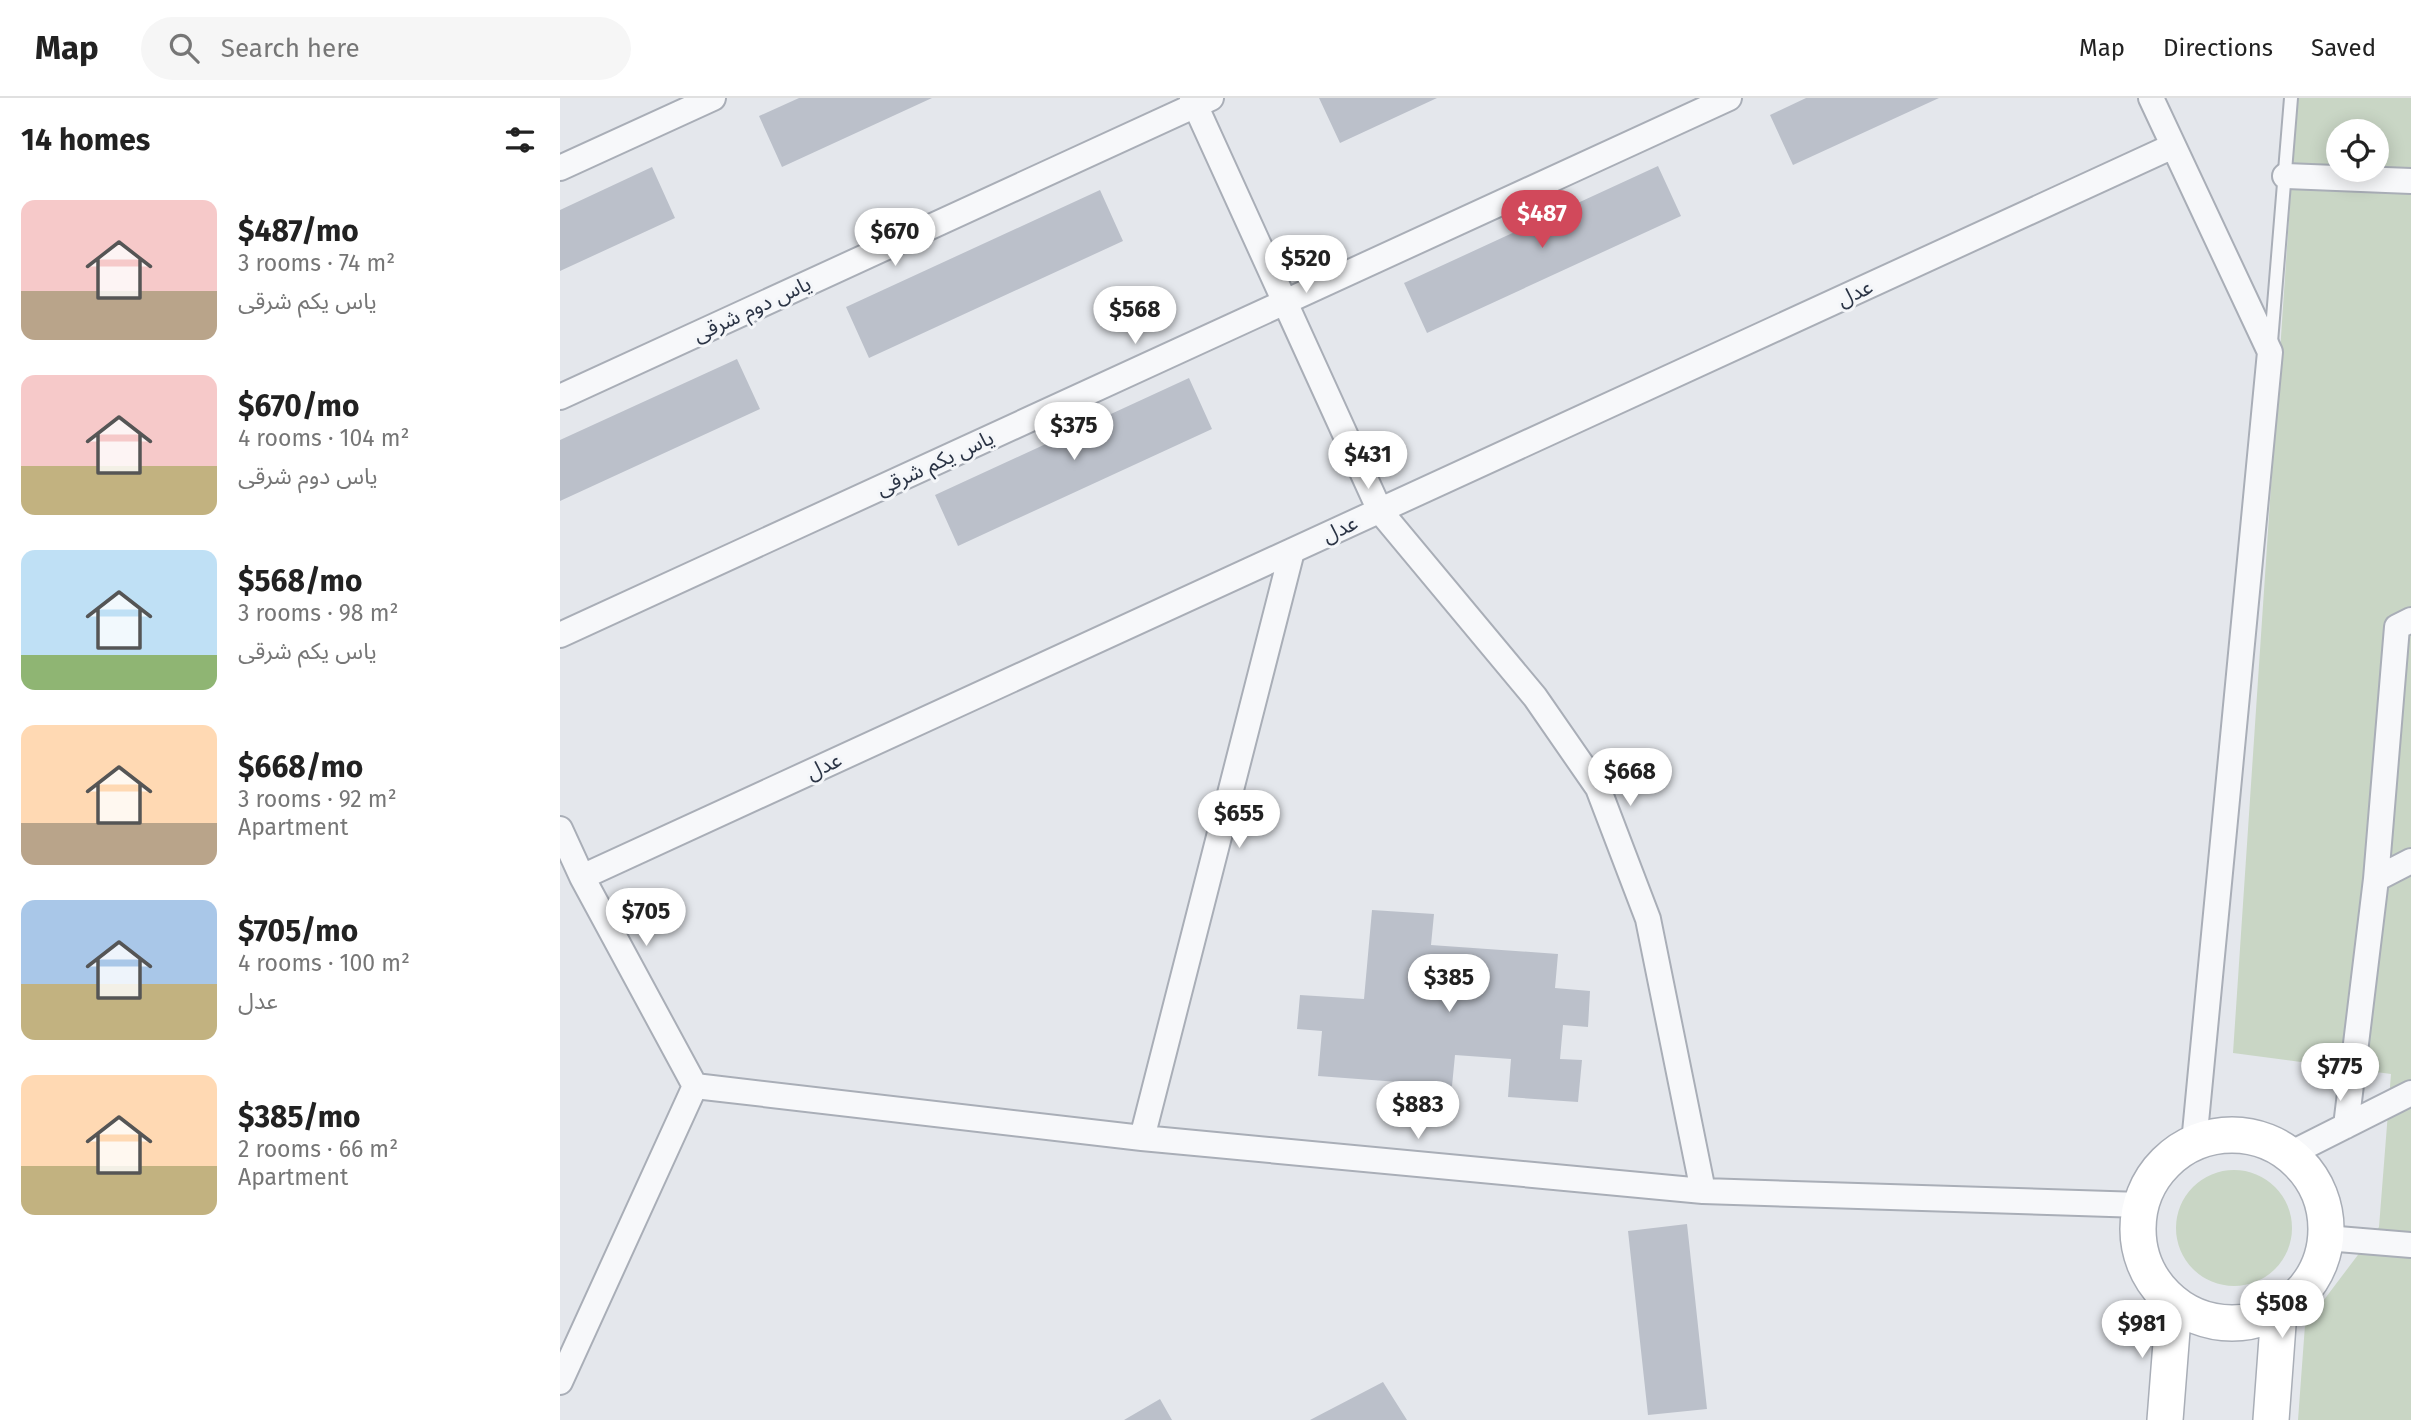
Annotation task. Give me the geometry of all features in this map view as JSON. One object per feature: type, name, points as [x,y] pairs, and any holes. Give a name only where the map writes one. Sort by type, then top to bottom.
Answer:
[{"type":"main road","points":[[2220,1136],[2245,1136],[2269,1142],[2290,1154],[2307,1172],[2320,1193],[2326,1217],[2326,1238],[2317,1271],[2301,1294],[2279,1311],[2254,1322],[2226,1324],[2199,1318],[2175,1305],[2155,1285],[2142,1260],[2138,1233],[2141,1205],[2152,1180],[2170,1158],[2194,1143],[2220,1136]]},
{"type":"main road","points":[[2165,1420],[2175,1305]]},
{"type":"main road","points":[[2271,1420],[2279,1311]]},
{"type":"street","points":[[560,168],[713,98]]},
{"type":"street","name":"یاس یکم شرقی","points":[[560,635],[1729,98]]},
{"type":"street","points":[[2151,98],[2270,352],[2194,1143]]},
{"type":"street","points":[[1199,100],[1285,302],[1380,511],[1535,696],[1598,788],[1648,919],[1703,1191]]},
{"type":"street","name":"یاس دوم شرقی","points":[[560,397],[1199,100]]},
{"type":"street","name":"عدل","points":[[582,877],[2174,146]]},
{"type":"street","points":[[2285,176],[2411,181]]},
{"type":"street","points":[[1142,1138],[1292,551]]},
{"type":"street","points":[[2346,1126],[2404,624]]},
{"type":"street","points":[[560,829],[582,877],[695,1086]]},
{"type":"street","points":[[2376,879],[2411,862]]},
{"type":"street","points":[[695,1086],[1142,1138],[1703,1191],[2141,1205]]},
{"type":"street","points":[[560,1382],[695,1086]]},
{"type":"street","points":[[2290,1154],[2411,1093]]},
{"type":"street","points":[[2326,1238],[2411,1245]]},
{"type":"lane","points":[[2270,352],[2291,98]]},
{"type":"green space","points":[[2297,98],[2411,98],[2411,1420],[2298,1420],[2305,1325],[2379,1227],[2391,1074],[2233,1053]]},
{"type":"green space","points":[[2234,1170],[2256,1174],[2275,1187],[2288,1206],[2292,1228],[2288,1250],[2275,1269],[2256,1282],[2234,1286],[2212,1282],[2193,1269],[2180,1250],[2176,1228],[2180,1206],[2193,1187],[2212,1174]]},
{"type":"building","points":[[799,98],[932,98],[782,167],[759,116]]},
{"type":"building","points":[[1319,98],[1437,98],[1340,143]]},
{"type":"building","points":[[1806,98],[1939,98],[1793,165],[1770,115]]},
{"type":"building","points":[[1658,166],[1681,216],[1427,333],[1404,283]]},
{"type":"building","points":[[652,167],[675,218],[560,271],[560,210]]},
{"type":"building","points":[[1100,190],[1123,241],[869,358],[846,307]]},
{"type":"building","points":[[737,359],[760,409],[560,501],[560,440]]},
{"type":"building","points":[[1189,378],[1212,429],[958,546],[935,495]]},
{"type":"building","points":[[1372,910],[1434,914],[1431,945],[1558,954],[1555,988],[1590,991],[1588,1027],[1563,1025],[1560,1059],[1582,1060],[1578,1102],[1508,1097],[1511,1059],[1455,1055],[1452,1086],[1318,1076],[1322,1031],[1297,1029],[1300,995],[1364,999]]},
{"type":"building","points":[[1687,1224],[1707,1409],[1648,1415],[1628,1231]]},
{"type":"building","points":[[1383,1382],[1407,1420],[1310,1420]]},
{"type":"building","points":[[1160,1399],[1172,1420],[1124,1420]]}]
